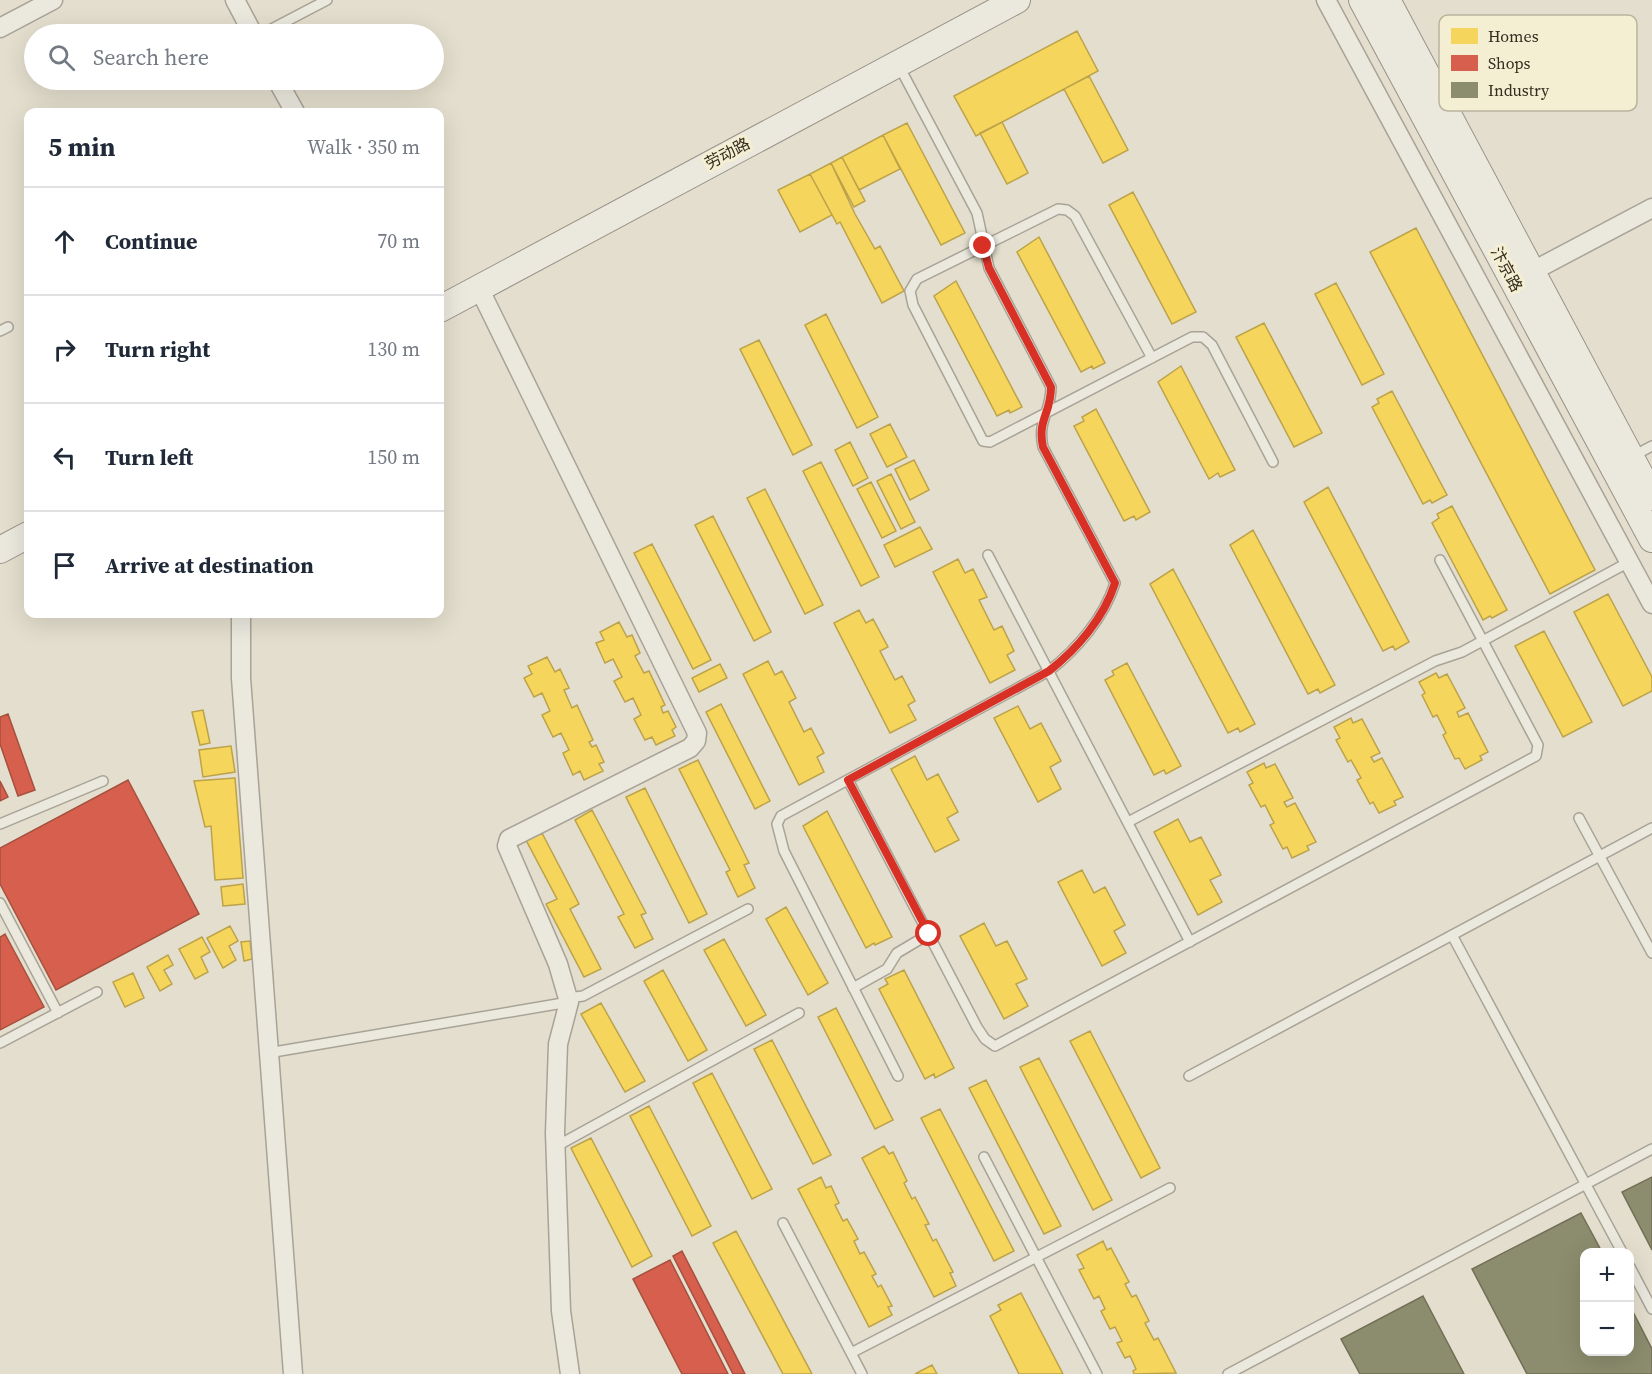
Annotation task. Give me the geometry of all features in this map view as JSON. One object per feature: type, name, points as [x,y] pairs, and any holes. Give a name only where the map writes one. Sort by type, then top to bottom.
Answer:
[{"type":"main road","name":"劳动路","points":[[444,307],[1017,0]]},
{"type":"main road","name":"汴京路","points":[[1362,0],[1652,539]]},
{"type":"main road","name":"汴京路","points":[[1386,0],[1439,99]]},
{"type":"main road","name":"汴京路","points":[[1446,111],[1532,272],[1641,452],[1652,497]]},
{"type":"main road","points":[[0,550],[24,537]]},
{"type":"street","points":[[0,28],[52,0]]},
{"type":"street","points":[[235,0],[248,24]]},
{"type":"street","points":[[1326,0],[1652,604]]},
{"type":"street","points":[[283,90],[293,108]]},
{"type":"street","points":[[1532,272],[1652,208]]},
{"type":"street","points":[[479,288],[697,733],[696,741],[690,748],[508,839],[507,846],[558,964],[568,1000],[558,1044],[555,1147],[561,1311],[570,1374]]},
{"type":"street","points":[[241,618],[241,678],[293,1374]]},
{"type":"lane","points":[[281,24],[327,0]]},
{"type":"lane","points":[[897,63],[977,213],[983,232],[983,246],[989,268],[1051,387],[1051,402],[1039,430],[1043,447],[1115,583],[1103,610],[1090,629],[1065,658],[1049,671],[781,816],[777,824],[784,851],[898,1076]]},
{"type":"lane","points":[[1152,358],[1075,216],[1067,210],[1058,209],[917,279],[910,291],[913,305],[983,441],[990,442],[1047,412],[1152,358],[1192,337],[1203,337],[1212,345],[1273,462]]},
{"type":"lane","points":[[988,555],[1190,942]]},
{"type":"lane","points":[[848,780],[977,1027],[985,1039],[995,1046],[1536,756],[1538,745],[1440,560]]},
{"type":"lane","points":[[1128,822],[1435,661],[1483,641],[1629,562]]},
{"type":"lane","points":[[0,824],[103,781]]},
{"type":"lane","points":[[1579,818],[1652,953]]},
{"type":"lane","points":[[1189,1076],[1652,828]]},
{"type":"lane","points":[[0,903],[58,1013]]},
{"type":"lane","points":[[268,1053],[583,996],[748,909]]},
{"type":"lane","points":[[853,988],[887,969],[897,953],[929,934]]},
{"type":"lane","points":[[1452,935],[1620,1248]]},
{"type":"lane","points":[[0,1043],[97,992]]},
{"type":"lane","points":[[555,1147],[799,1013]]},
{"type":"lane","points":[[1228,1374],[1652,1149]]},
{"type":"lane","points":[[984,1157],[1097,1374]]},
{"type":"lane","points":[[851,1353],[1170,1188]]},
{"type":"lane","points":[[783,1223],[862,1374]]},
{"type":"lane","points":[[1634,1276],[1652,1309]]},
{"type":"building: Homes","points":[[1077,31],[1098,71],[976,136],[954,96]]},
{"type":"building: Homes","points":[[1089,76],[1128,150],[1103,163],[1064,89]]},
{"type":"building: Homes","points":[[1002,122],[1028,173],[1007,184],[980,133]]},
{"type":"building: Homes","points":[[907,123],[965,233],[941,245],[883,135]]},
{"type":"building: Homes","points":[[883,135],[900,169],[859,190],[842,157]]},
{"type":"building: Homes","points":[[842,157],[865,201],[854,207],[831,163]]},
{"type":"building: Homes","points":[[831,163],[855,214],[875,249],[880,246],[904,291],[882,303],[840,222],[837,224],[810,174]]},
{"type":"building: Homes","points":[[810,174],[832,215],[800,232],[778,190]]},
{"type":"building: Homes","points":[[1133,192],[1196,312],[1172,324],[1109,205]]},
{"type":"building: Homes","points":[[1416,228],[1595,570],[1550,594],[1370,252]]},
{"type":"building: Homes","points":[[1039,237],[1105,363],[1093,369],[1092,366],[1081,372],[1017,252]]},
{"type":"building: Homes","points":[[956,281],[1022,407],[1010,413],[1009,410],[997,416],[934,296]]},
{"type":"building: Homes","points":[[1336,283],[1384,374],[1362,385],[1315,294]]},
{"type":"building: Homes","points":[[826,314],[878,417],[857,428],[805,325]]},
{"type":"building: Homes","points":[[1264,323],[1322,433],[1294,447],[1236,337]]},
{"type":"building: Homes","points":[[759,340],[812,445],[793,455],[740,349]]},
{"type":"building: Homes","points":[[1181,366],[1235,470],[1220,477],[1218,473],[1209,479],[1158,382]]},
{"type":"building: Homes","points":[[1392,391],[1447,495],[1432,503],[1430,500],[1423,504],[1372,407],[1379,403],[1377,399]]},
{"type":"building: Homes","points":[[1096,409],[1150,512],[1136,520],[1134,516],[1124,521],[1074,426],[1084,421],[1082,417]]},
{"type":"building: Homes","points":[[890,424],[907,457],[887,467],[870,434]]},
{"type":"building: Homes","points":[[850,442],[868,478],[853,486],[835,450]]},
{"type":"building: Homes","points":[[914,460],[929,490],[910,500],[895,469]]},
{"type":"building: Homes","points":[[821,462],[879,577],[861,586],[803,471]]},
{"type":"building: Homes","points":[[891,474],[915,522],[901,529],[877,481]]},
{"type":"building: Homes","points":[[871,482],[896,531],[882,538],[857,489]]},
{"type":"building: Homes","points":[[1328,487],[1409,642],[1395,650],[1393,646],[1383,651],[1304,502]]},
{"type":"building: Homes","points":[[765,489],[823,605],[805,614],[747,498]]},
{"type":"building: Homes","points":[[1452,506],[1507,610],[1492,618],[1490,616],[1483,620],[1432,523],[1439,518],[1437,514]]},
{"type":"building: Homes","points":[[713,516],[771,632],[754,641],[695,525]]},
{"type":"building: Homes","points":[[920,527],[932,549],[895,567],[884,545]]},
{"type":"building: Homes","points":[[1253,530],[1335,685],[1320,693],[1318,689],[1308,694],[1230,545]]},
{"type":"building: Homes","points":[[652,544],[711,660],[693,669],[634,553]]},
{"type":"building: Homes","points":[[958,559],[965,573],[973,569],[987,597],[979,600],[994,630],[1002,626],[1014,651],[1007,655],[1015,670],[990,683],[933,572]]},
{"type":"building: Homes","points":[[1173,569],[1255,724],[1240,732],[1238,728],[1228,733],[1150,584]]},
{"type":"building: Homes","points":[[1608,594],[1652,677],[1652,691],[1623,706],[1574,612]]},
{"type":"building: Homes","points":[[859,610],[866,623],[873,619],[888,647],[880,651],[895,680],[902,676],[915,701],[908,705],[916,720],[890,733],[834,623]]},
{"type":"building: Homes","points":[[619,622],[627,637],[632,635],[640,653],[635,656],[644,673],[649,671],[665,705],[661,707],[663,713],[668,711],[676,727],[672,730],[675,736],[656,745],[652,737],[645,740],[634,719],[641,715],[633,698],[625,702],[614,681],[622,677],[613,659],[605,663],[596,643],[604,640],[600,632]]},
{"type":"building: Homes","points":[[1544,631],[1592,722],[1563,737],[1515,646]]},
{"type":"building: Homes","points":[[547,657],[555,672],[560,669],[569,688],[564,690],[572,708],[577,705],[593,740],[589,742],[592,747],[596,745],[604,762],[599,764],[603,771],[584,780],[580,771],[573,775],[563,753],[569,750],[561,733],[553,737],[542,715],[550,711],[542,693],[534,697],[524,678],[532,674],[528,666]]},
{"type":"building: Homes","points":[[768,661],[775,675],[782,671],[796,698],[789,702],[804,732],[811,728],[824,753],[817,757],[824,772],[799,785],[743,674]]},
{"type":"building: Homes","points":[[1127,663],[1181,766],[1166,774],[1164,770],[1154,775],[1105,680],[1114,675],[1112,671]]},
{"type":"building: Homes","points":[[720,664],[727,678],[699,692],[692,678]]},
{"type":"building: Homes","points":[[1436,673],[1439,678],[1447,674],[1465,708],[1457,712],[1459,717],[1468,713],[1488,752],[1480,756],[1482,760],[1465,769],[1459,758],[1455,759],[1443,735],[1446,733],[1437,715],[1433,717],[1422,695],[1425,693],[1419,682]]},
{"type":"building: Homes","points":[[721,704],[770,801],[755,809],[706,712]]},
{"type":"building: Homes","points":[[1018,706],[1030,729],[1041,723],[1061,761],[1050,767],[1061,789],[1038,802],[994,718]]},
{"type":"building: Homes","points":[[203,710],[210,743],[200,745],[192,712]]},
{"type":"building: Homes","points":[[1351,718],[1353,723],[1362,719],[1380,753],[1371,757],[1374,762],[1382,758],[1403,797],[1394,801],[1396,805],[1379,813],[1373,802],[1370,804],[1357,780],[1361,778],[1351,760],[1348,762],[1336,740],[1340,738],[1334,727]]},
{"type":"building: Homes","points":[[231,746],[235,772],[203,777],[199,750]]},
{"type":"building: Homes","points":[[915,756],[927,780],[938,774],[958,812],[947,818],[959,840],[935,852],[891,769]]},
{"type":"building: Homes","points":[[698,760],[749,863],[744,865],[755,888],[738,897],[726,872],[730,870],[679,769]]},
{"type":"building: Homes","points":[[1264,763],[1266,768],[1275,764],[1293,798],[1284,802],[1287,807],[1295,803],[1316,842],[1307,846],[1309,850],[1292,858],[1287,847],[1283,849],[1270,825],[1274,823],[1265,805],[1261,807],[1249,785],[1253,783],[1247,772]]},
{"type":"building: Homes","points":[[235,778],[243,878],[215,880],[211,826],[205,827],[194,781]]},
{"type":"building: Homes","points":[[645,788],[707,914],[689,923],[626,797]]},
{"type":"building: Homes","points":[[592,810],[646,913],[641,915],[653,939],[635,948],[618,917],[624,914],[575,820]]},
{"type":"building: Homes","points":[[827,811],[892,937],[866,948],[803,826]]},
{"type":"building: Homes","points":[[1178,819],[1190,842],[1201,837],[1221,875],[1210,880],[1222,902],[1198,915],[1154,832]]},
{"type":"building: Homes","points":[[542,833],[579,904],[570,909],[601,969],[584,977],[546,904],[557,899],[526,840]]},
{"type":"building: Homes","points":[[1082,870],[1094,893],[1105,887],[1125,925],[1114,931],[1126,953],[1102,966],[1058,882]]},
{"type":"building: Homes","points":[[243,884],[245,904],[223,906],[221,887]]},
{"type":"building: Homes","points":[[786,907],[828,983],[808,995],[766,919]]},
{"type":"building: Homes","points":[[984,923],[996,946],[1007,941],[1027,979],[1016,984],[1028,1006],[1004,1019],[960,936]]},
{"type":"building: Homes","points":[[230,926],[238,941],[229,946],[236,960],[223,968],[207,938]]},
{"type":"building: Homes","points":[[202,937],[210,952],[201,957],[208,972],[195,979],[179,949]]},
{"type":"building: Homes","points":[[724,939],[766,1015],[746,1026],[704,950]]},
{"type":"building: Homes","points":[[250,941],[252,959],[244,961],[241,942]]},
{"type":"building: Homes","points":[[168,955],[173,965],[164,970],[172,984],[160,991],[147,967]]},
{"type":"building: Homes","points":[[663,970],[707,1050],[688,1061],[644,981]]},
{"type":"building: Homes","points":[[904,970],[954,1068],[935,1078],[934,1074],[925,1079],[879,989],[888,984],[885,979]]},
{"type":"building: Homes","points":[[133,973],[144,998],[125,1007],[113,982]]},
{"type":"building: Homes","points":[[601,1003],[645,1081],[625,1092],[581,1014]]},
{"type":"building: Homes","points":[[836,1008],[893,1120],[875,1129],[818,1017]]},
{"type":"building: Homes","points":[[1090,1031],[1160,1168],[1141,1178],[1070,1041]]},
{"type":"building: Homes","points":[[772,1040],[831,1155],[813,1164],[754,1049]]},
{"type":"building: Homes","points":[[1039,1058],[1112,1200],[1093,1210],[1020,1067]]},
{"type":"building: Homes","points":[[712,1073],[772,1189],[752,1199],[693,1083]]},
{"type":"building: Homes","points":[[986,1080],[1061,1226],[1044,1234],[969,1088]]},
{"type":"building: Homes","points":[[649,1106],[711,1226],[692,1236],[630,1116]]},
{"type":"building: Homes","points":[[940,1109],[1014,1251],[994,1261],[921,1118]]},
{"type":"building: Homes","points":[[591,1138],[652,1256],[632,1267],[571,1148]]},
{"type":"building: Homes","points":[[884,1146],[889,1154],[893,1152],[907,1181],[904,1183],[912,1199],[915,1197],[929,1224],[925,1225],[933,1241],[936,1239],[953,1272],[950,1273],[956,1286],[934,1297],[862,1158]]},
{"type":"building: Homes","points":[[821,1177],[826,1188],[831,1186],[839,1203],[835,1205],[843,1221],[847,1219],[858,1239],[854,1241],[860,1254],[864,1252],[876,1274],[872,1276],[878,1287],[881,1285],[892,1306],[888,1307],[892,1315],[869,1327],[798,1189]]},
{"type":"building: Homes","points":[[736,1231],[812,1374],[783,1374],[713,1243]]},
{"type":"building: Homes","points":[[1103,1241],[1107,1250],[1111,1248],[1129,1282],[1125,1284],[1132,1297],[1136,1295],[1149,1321],[1145,1323],[1154,1340],[1158,1338],[1176,1373],[1134,1374],[1133,1371],[1136,1369],[1130,1356],[1125,1358],[1117,1343],[1122,1341],[1115,1327],[1110,1329],[1101,1311],[1105,1309],[1099,1296],[1094,1299],[1079,1270],[1084,1268],[1077,1255]]},
{"type":"building: Homes","points":[[1021,1293],[1063,1374],[1019,1374],[990,1316],[1001,1310],[998,1305]]},
{"type":"building: Homes","points":[[932,1365],[937,1374],[915,1374]]},
{"type":"building: Shops","points":[[8,714],[35,790],[18,796],[0,744],[0,717]]},
{"type":"building: Shops","points":[[128,780],[199,914],[56,990],[0,884],[0,848]]},
{"type":"building: Shops","points":[[0,781],[8,797],[0,801]]},
{"type":"building: Shops","points":[[5,934],[44,1007],[0,1030],[0,937]]},
{"type":"building: Shops","points":[[682,1251],[745,1374],[733,1374],[673,1256]]},
{"type":"building: Shops","points":[[670,1260],[728,1374],[682,1374],[633,1279]]},
{"type":"building: Industry","points":[[1652,1177],[1652,1250],[1622,1192]]},
{"type":"building: Industry","points":[[1581,1213],[1600,1248],[1580,1248],[1580,1356],[1634,1356],[1634,1314],[1652,1349],[1652,1374],[1527,1374],[1472,1269]]},
{"type":"building: Industry","points":[[1423,1296],[1464,1374],[1360,1374],[1341,1339]]},
{"type":"route","points":[[929,934],[848,780],[1049,671],[1065,658],[1090,629],[1112,594],[1115,583],[1043,447],[1039,430],[1051,402],[1051,387],[989,268],[983,246]]}]
